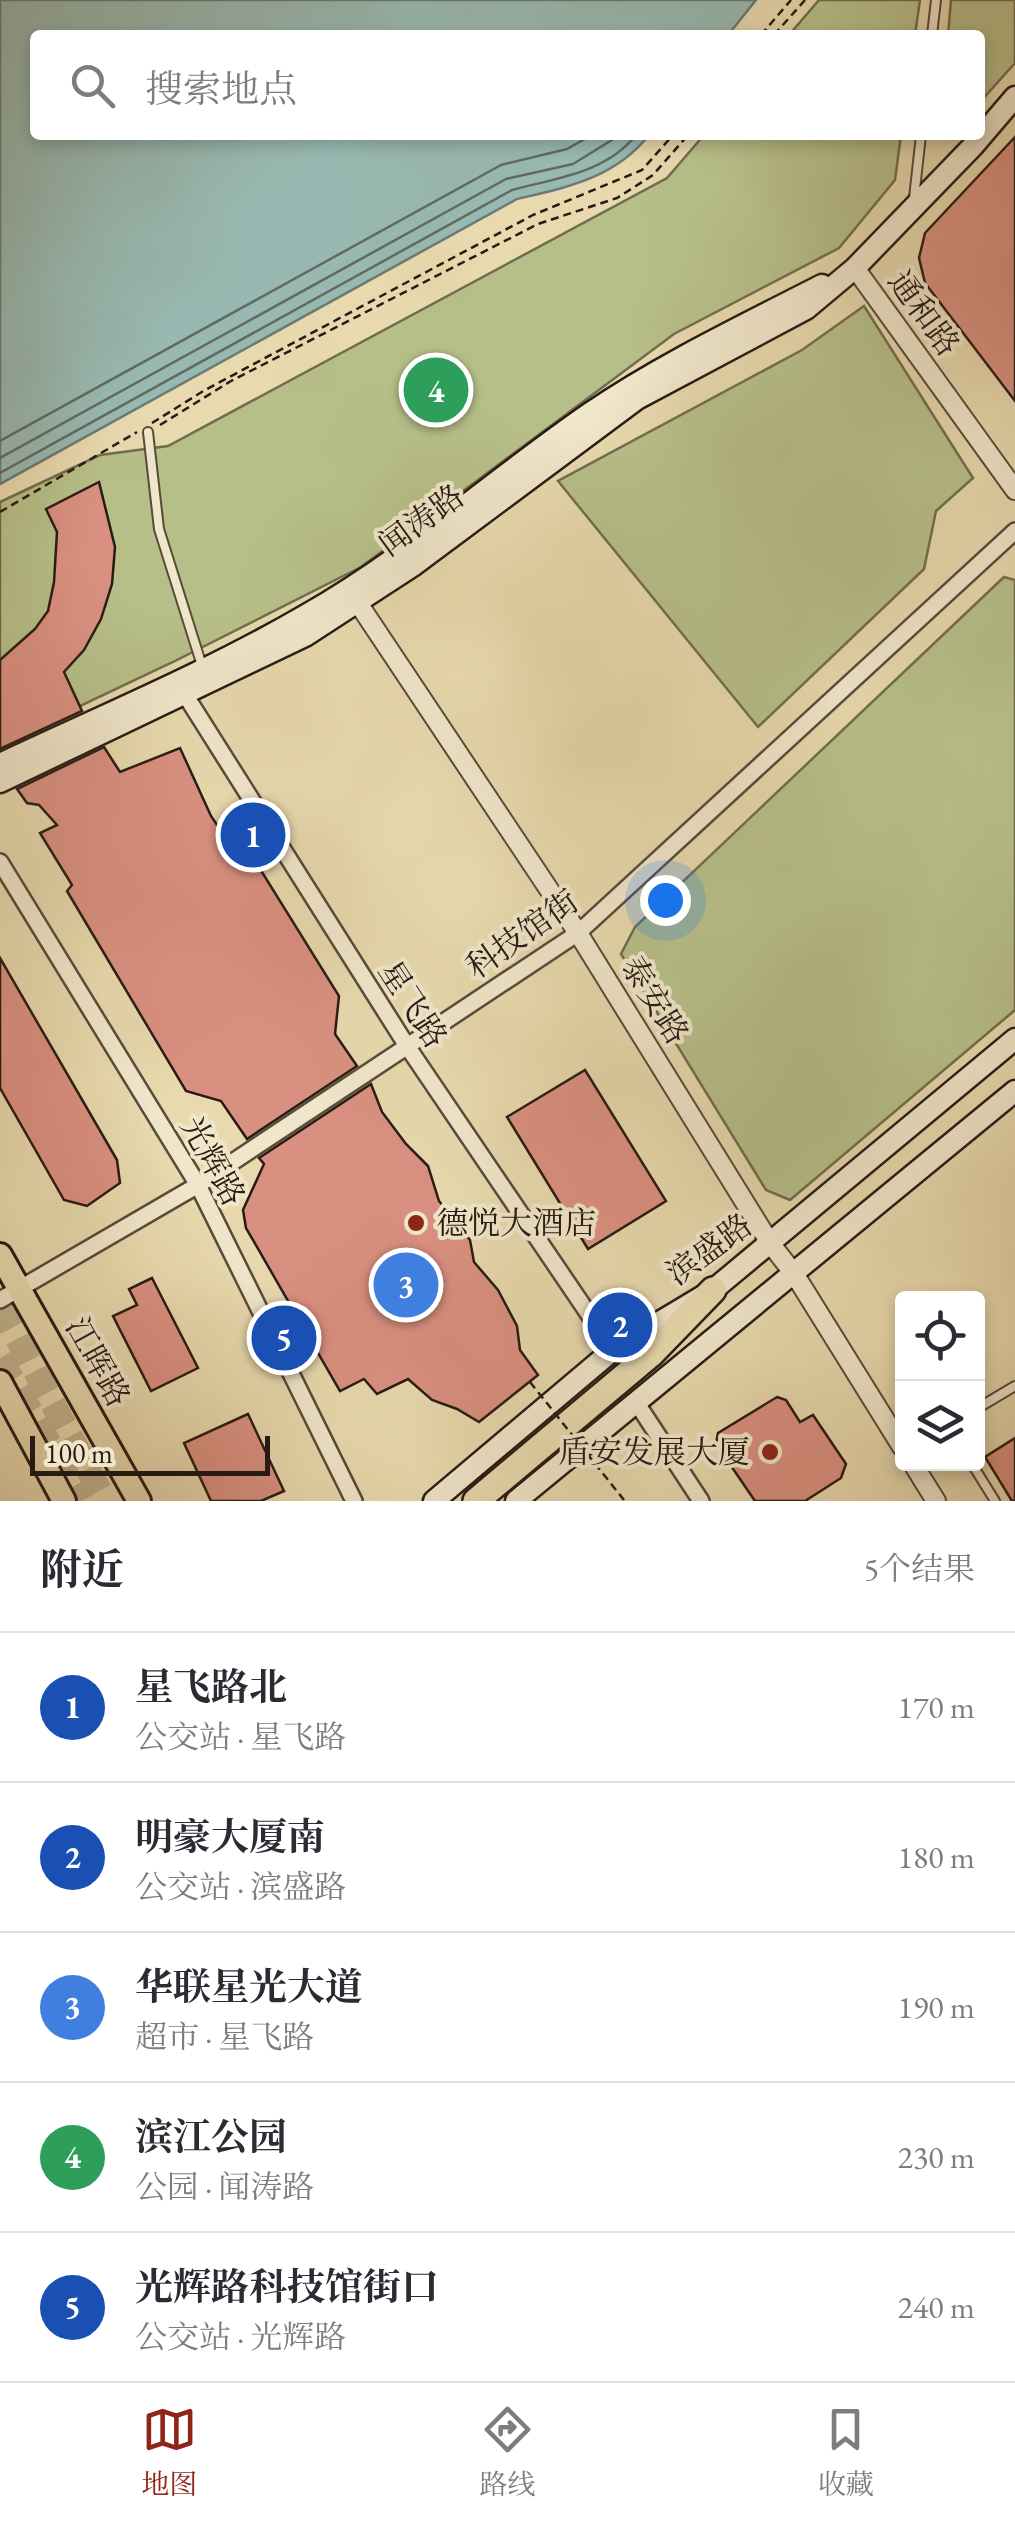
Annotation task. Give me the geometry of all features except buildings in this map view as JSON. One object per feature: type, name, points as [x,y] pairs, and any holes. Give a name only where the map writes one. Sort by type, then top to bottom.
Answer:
[{"type":"highway","points":[[476,1501],[651,1354],[713,1290]]},
{"type":"main road","name":"闻涛路","points":[[985,129],[1015,97]]},
{"type":"main road","name":"闻涛路","points":[[0,764],[305,636],[400,555],[590,413],[854,268],[975,140]]},
{"type":"main road","name":"闻涛路","points":[[0,782],[180,688],[202,670],[353,595]]},
{"type":"main road","name":"滨盛路","points":[[434,1501],[613,1350],[713,1290],[1015,1039]]},
{"type":"main road","points":[[516,1501],[1015,1091]]},
{"type":"main road","name":"江晖路","points":[[0,1255],[10,1295],[139,1501]]},
{"type":"main road","points":[[0,1382],[64,1501]]},
{"type":"street","name":"通和路","points":[[854,268],[1015,490]]},
{"type":"street","name":"科技馆街","points":[[10,1295],[198,1185],[578,933],[1015,531]]},
{"type":"street","name":"泰安路","points":[[353,595],[578,933],[895,1436]]},
{"type":"street","name":"星飞路","points":[[180,688],[407,1046],[613,1350]]},
{"type":"street","name":"光辉路","points":[[0,862],[198,1185],[354,1501]]},
{"type":"street","points":[[636,1402],[701,1501]]},
{"type":"street","points":[[917,1471],[936,1501]]},
{"type":"lane","points":[[933,30],[936,0]]},
{"type":"lane","points":[[913,207],[920,140]]},
{"type":"lane","points":[[148,432],[160,530],[202,670]]},
{"type":"lane","points":[[985,1404],[1015,1386]]},
{"type":"lane","points":[[976,1471],[995,1501]]},
{"type":"path","points":[[765,30],[792,0]]},
{"type":"path","points":[[778,30],[805,0]]},
{"type":"path","points":[[0,512],[205,390],[464,251],[533,215],[642,170],[669,140]]},
{"type":"path","points":[[148,432],[231,382],[538,224],[617,198],[652,176],[684,140]]},
{"type":"path","points":[[530,1382],[624,1500]]},
{"type":"green space","points":[[819,0],[920,0],[916,30],[793,30]]},
{"type":"green space","points":[[951,0],[1015,0],[1015,63],[985,96],[985,30],[948,30]]},
{"type":"green space","points":[[700,140],[900,140],[895,180],[839,248],[674,334],[361,567],[0,744],[0,502],[100,455],[168,446],[667,178]]},
{"type":"green space","points":[[864,306],[973,478],[936,511],[924,569],[758,727],[558,481],[802,350]]},
{"type":"green space","points":[[1004,577],[1015,580],[1015,1010],[790,1200],[766,1190],[621,954],[635,927]]},
{"type":"water","points":[[0,0],[756,0],[732,30],[30,30],[30,140],[645,140],[606,171],[572,185],[517,199],[0,484]]},
{"type":"tunnel","points":[[0,1306],[105,1501]]},
{"type":"tunnel","points":[[0,1358],[82,1501]]},
{"type":"place","name":"滨江公园","points":[[436,390]]},
{"type":"place","name":"星飞路北","points":[[253,835]]},
{"type":"place","name":"德悦大酒店","points":[[416,1223]]},
{"type":"place","name":"华联星光大道","points":[[406,1285]]},
{"type":"place","name":"明豪大厦南","points":[[620,1325]]},
{"type":"place","name":"光辉路科技馆街口","points":[[284,1338]]},
{"type":"place","name":"盾安发展大厦","points":[[770,1452]]}]
